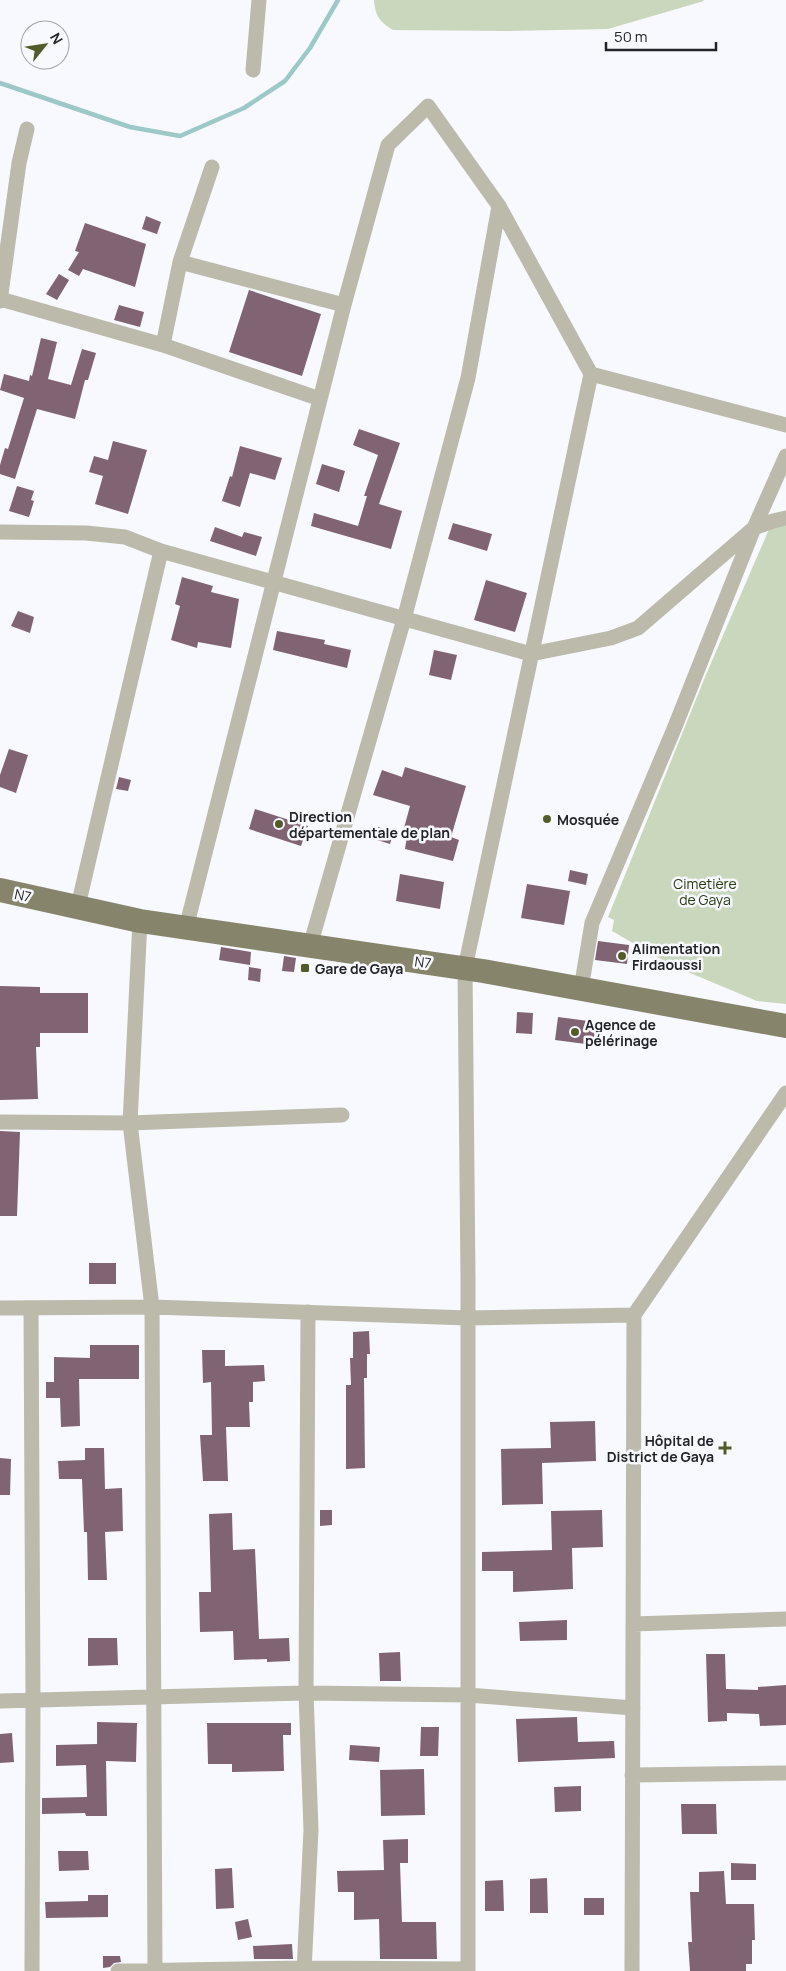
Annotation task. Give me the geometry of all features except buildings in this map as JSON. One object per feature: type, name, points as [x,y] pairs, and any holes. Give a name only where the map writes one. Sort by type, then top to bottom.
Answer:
[{"type":"main road","name":"N7","points":[[0,890],[140,921],[465,968],[786,1026]]},
{"type":"street","points":[[253,70],[259,0]]},
{"type":"street","points":[[118,1971],[468,1970],[468,1318],[465,968],[591,374],[499,206],[428,106],[388,145],[344,305],[186,928]]},
{"type":"street","points":[[27,129],[19,163],[0,300],[163,345],[320,399]]},
{"type":"street","points":[[163,345],[180,262],[212,167]]},
{"type":"street","points":[[310,946],[404,619],[468,378],[499,206]]},
{"type":"street","points":[[180,262],[344,305]]},
{"type":"street","points":[[591,374],[786,426]]},
{"type":"street","points":[[581,989],[592,923],[674,730],[754,528],[786,456]]},
{"type":"street","points":[[0,532],[86,533],[125,537],[161,551],[532,654],[610,638],[638,628],[754,528],[786,518]]},
{"type":"street","points":[[78,906],[161,551]]},
{"type":"street","points":[[140,921],[130,1123],[152,1307],[156,1971]]},
{"type":"street","points":[[632,1971],[634,1315],[786,1093]]},
{"type":"street","points":[[0,1122],[130,1123],[342,1115]]},
{"type":"street","points":[[0,1308],[152,1307],[468,1318],[634,1315]]},
{"type":"street","points":[[31,1308],[32,1971]]},
{"type":"street","points":[[304,1970],[311,1830],[306,1692],[308,1312]]},
{"type":"street","points":[[633,1624],[786,1619]]},
{"type":"street","points":[[0,1701],[306,1692],[468,1695],[633,1708]]},
{"type":"street","points":[[632,1776],[786,1773]]},
{"type":"green space","points":[[374,0],[704,1],[608,29],[504,31],[393,30],[379,18]]},
{"type":"green space","name":"Cimetière de Gaya","points":[[786,526],[786,1004],[757,1001],[671,965],[612,931],[614,920],[608,917],[705,677],[770,527]]},
{"type":"waterway","points":[[0,83],[130,127],[180,136],[244,108],[285,81],[310,48],[338,0]]},
{"type":"place","name":"Mosquée","points":[[547,819]]},
{"type":"place","name":"Direction départementale de plan","points":[[279,824]]},
{"type":"place","name":"Alimentation Firdaoussi","points":[[622,956]]},
{"type":"place","name":"Gare de Gaya","points":[[305,968]]},
{"type":"place","name":"Agence de pélérinage","points":[[575,1032]]},
{"type":"place","name":"Hôpital de District de Gaya","points":[[725,1448]]}]
